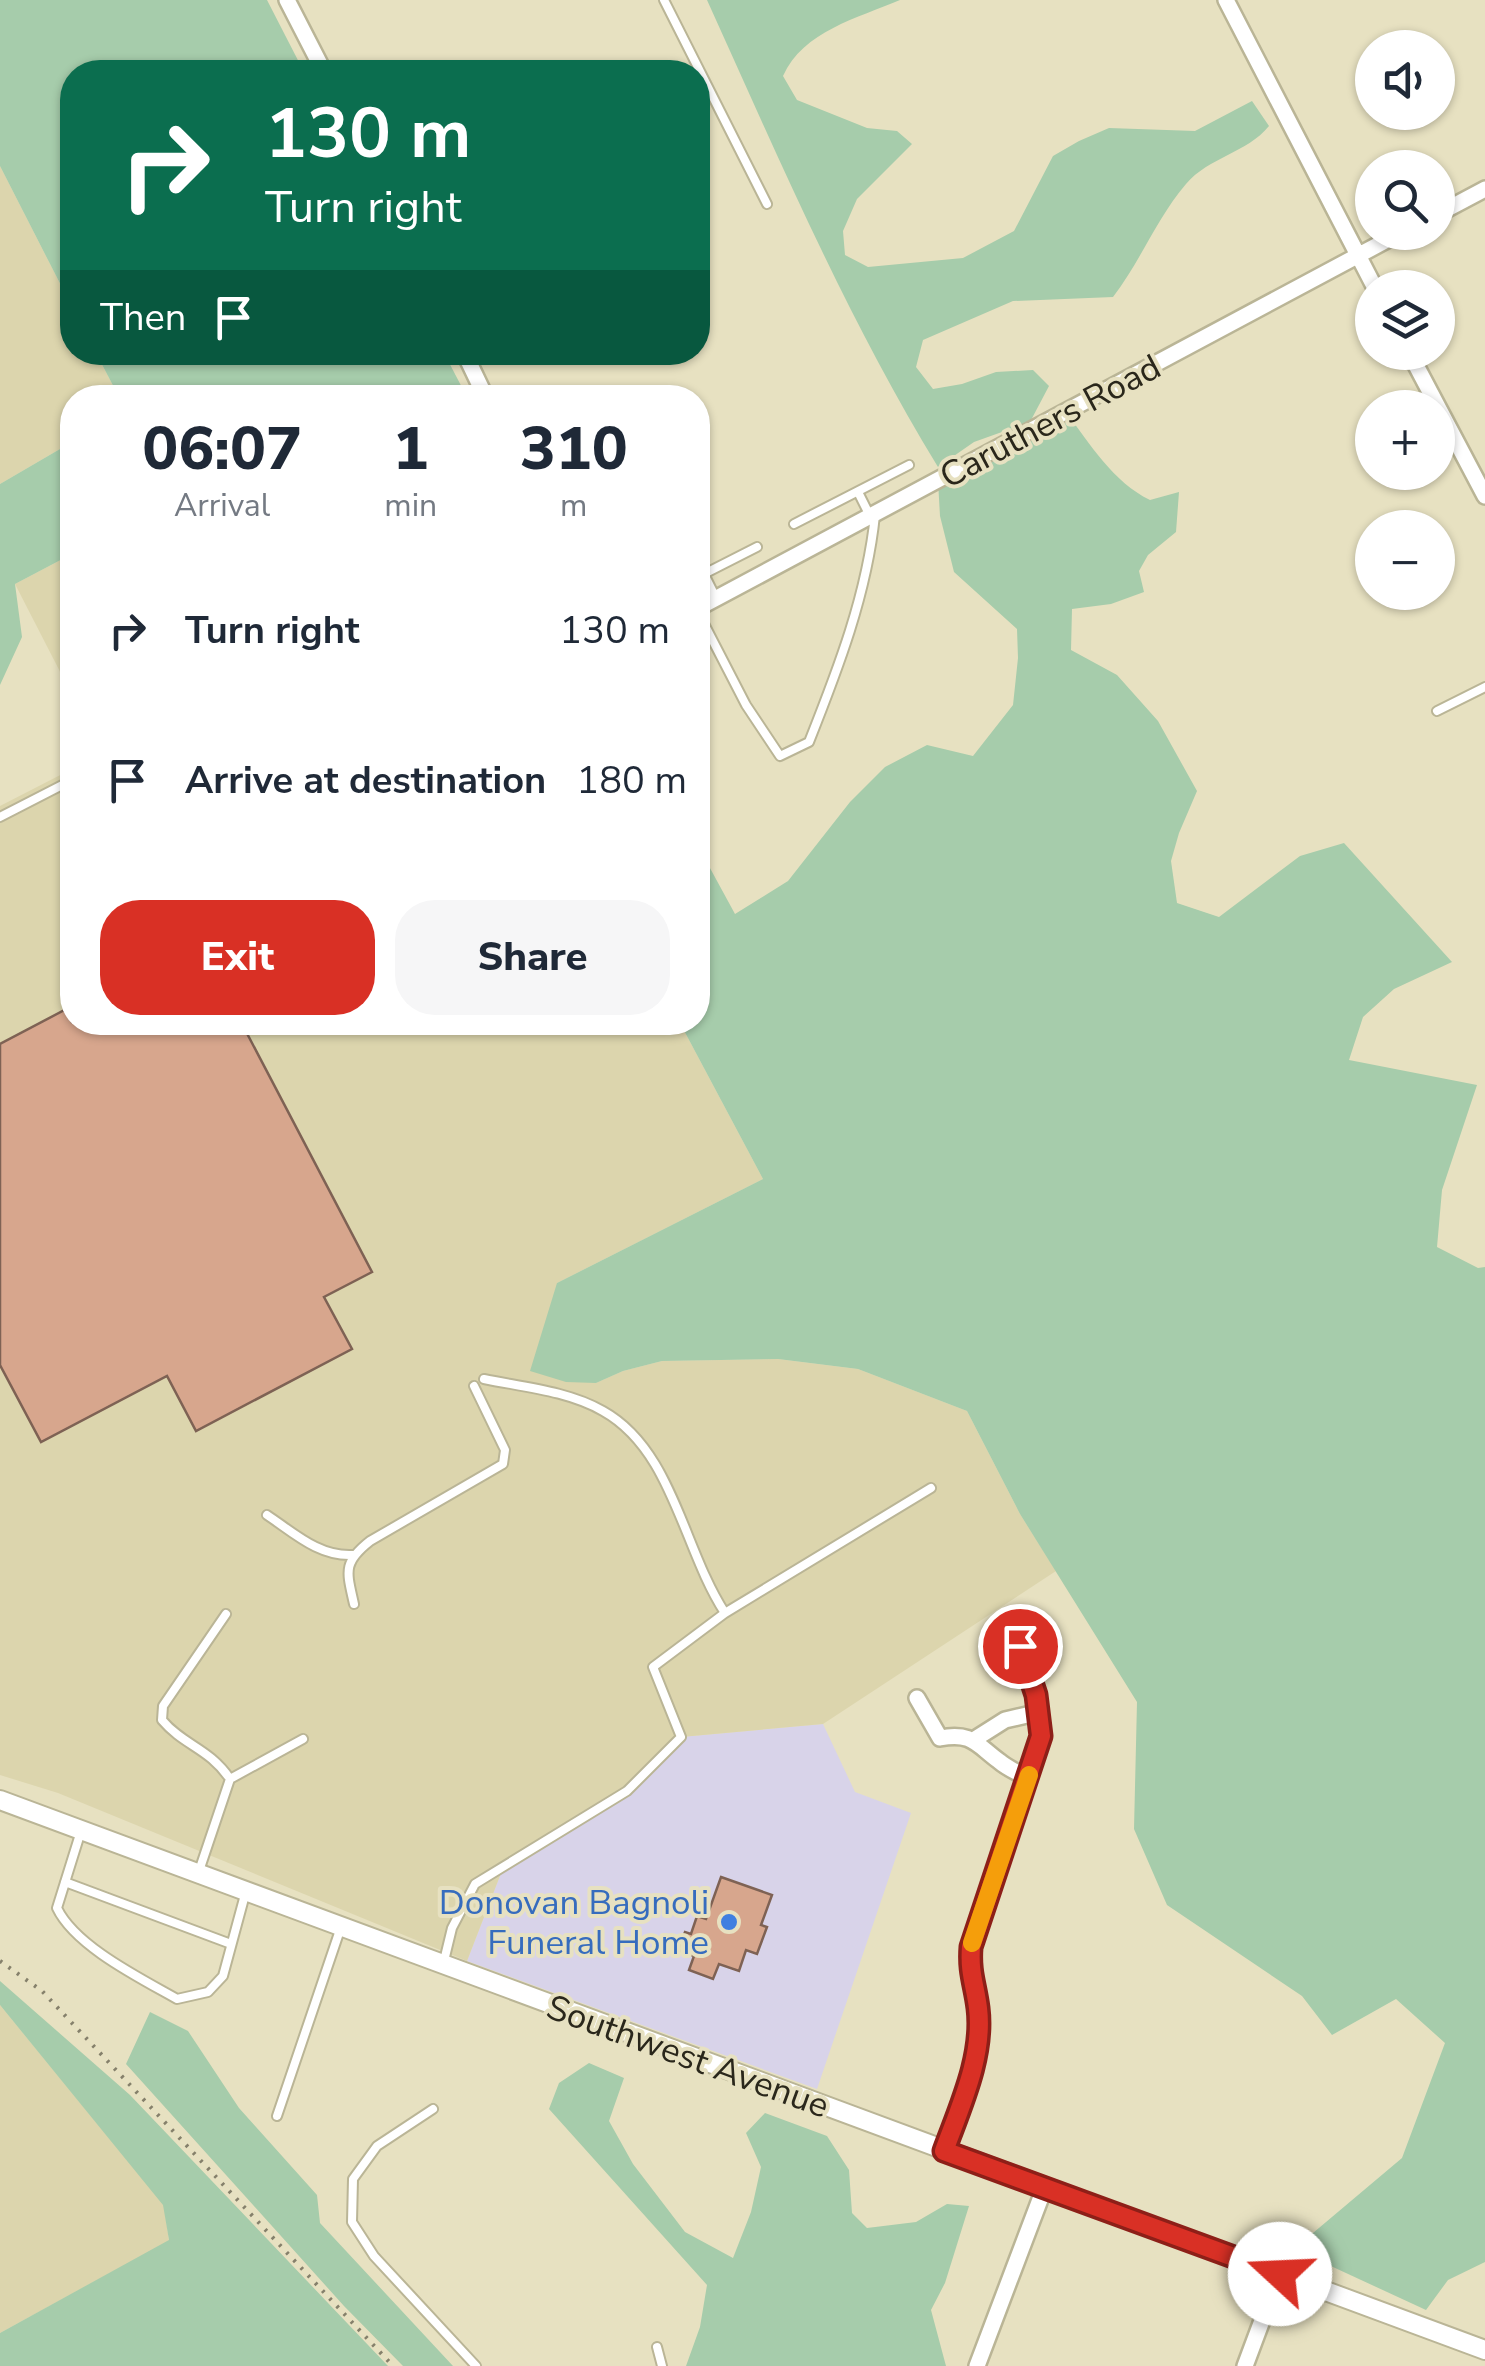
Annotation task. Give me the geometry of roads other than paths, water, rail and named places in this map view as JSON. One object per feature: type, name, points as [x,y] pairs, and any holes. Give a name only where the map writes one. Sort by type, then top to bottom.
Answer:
[{"type":"street","points":[[288,0],[318,60]]},
{"type":"street","points":[[1226,0],[1365,270]]},
{"type":"street","points":[[1455,205],[1485,188]]},
{"type":"street","name":"Caruthers Road","points":[[710,602],[1369,250]]},
{"type":"street","points":[[1418,370],[1485,496]]},
{"type":"street","points":[[944,2151],[975,2050],[978,2010],[969,1974],[971,1947],[1041,1736],[1040,1712],[1020,1646]]},
{"type":"street","points":[[917,1698],[940,1738],[975,1740],[1000,1763],[1028,1778]]},
{"type":"street","points":[[975,1740],[1005,1720],[1040,1712]]},
{"type":"street","name":"Southwest Avenue","points":[[0,1800],[1485,2350]]},
{"type":"street","points":[[977,2366],[1044,2189]]},
{"type":"street","points":[[1246,2366],[1280,2274]]},
{"type":"lane","points":[[664,0],[694,60]]},
{"type":"lane","points":[[710,91],[767,204]]},
{"type":"lane","points":[[794,524],[909,465]]},
{"type":"lane","points":[[710,634],[746,705],[780,756],[809,742],[837,673],[870,562],[873,515],[858,492]]},
{"type":"lane","points":[[710,571],[757,547]]},
{"type":"lane","points":[[710,590],[716,598]]},
{"type":"lane","points":[[1437,711],[1485,687]]},
{"type":"lane","points":[[0,817],[60,786]]},
{"type":"lane","points":[[484,1379],[564,1396],[601,1410],[628,1428],[646,1447],[662,1474],[703,1576],[725,1614]]},
{"type":"lane","points":[[354,1604],[346,1571],[353,1555],[370,1541],[503,1464],[505,1450],[474,1386]]},
{"type":"lane","points":[[444,1965],[452,1928],[474,1884],[627,1791],[681,1737],[653,1667],[725,1614],[931,1488]]},
{"type":"lane","points":[[268,1514],[315,1547],[336,1556],[353,1555]]},
{"type":"lane","points":[[226,1614],[164,1706],[162,1720],[218,1760],[230,1779]]},
{"type":"lane","points":[[198,1873],[230,1779],[304,1739]]},
{"type":"lane","points":[[81,1830],[57,1908],[65,1926],[177,1999],[208,1992],[224,1976],[246,1891]]},
{"type":"lane","points":[[65,1882],[231,1944]]},
{"type":"lane","points":[[277,2116],[341,1926]]},
{"type":"lane","points":[[433,2109],[378,2146],[354,2179],[352,2222],[374,2256],[476,2366]]},
{"type":"lane","points":[[657,2347],[662,2366]]},
{"type":"place","name":"Donovan Bagnoli Funeral Home","points":[[729,1922]]}]
